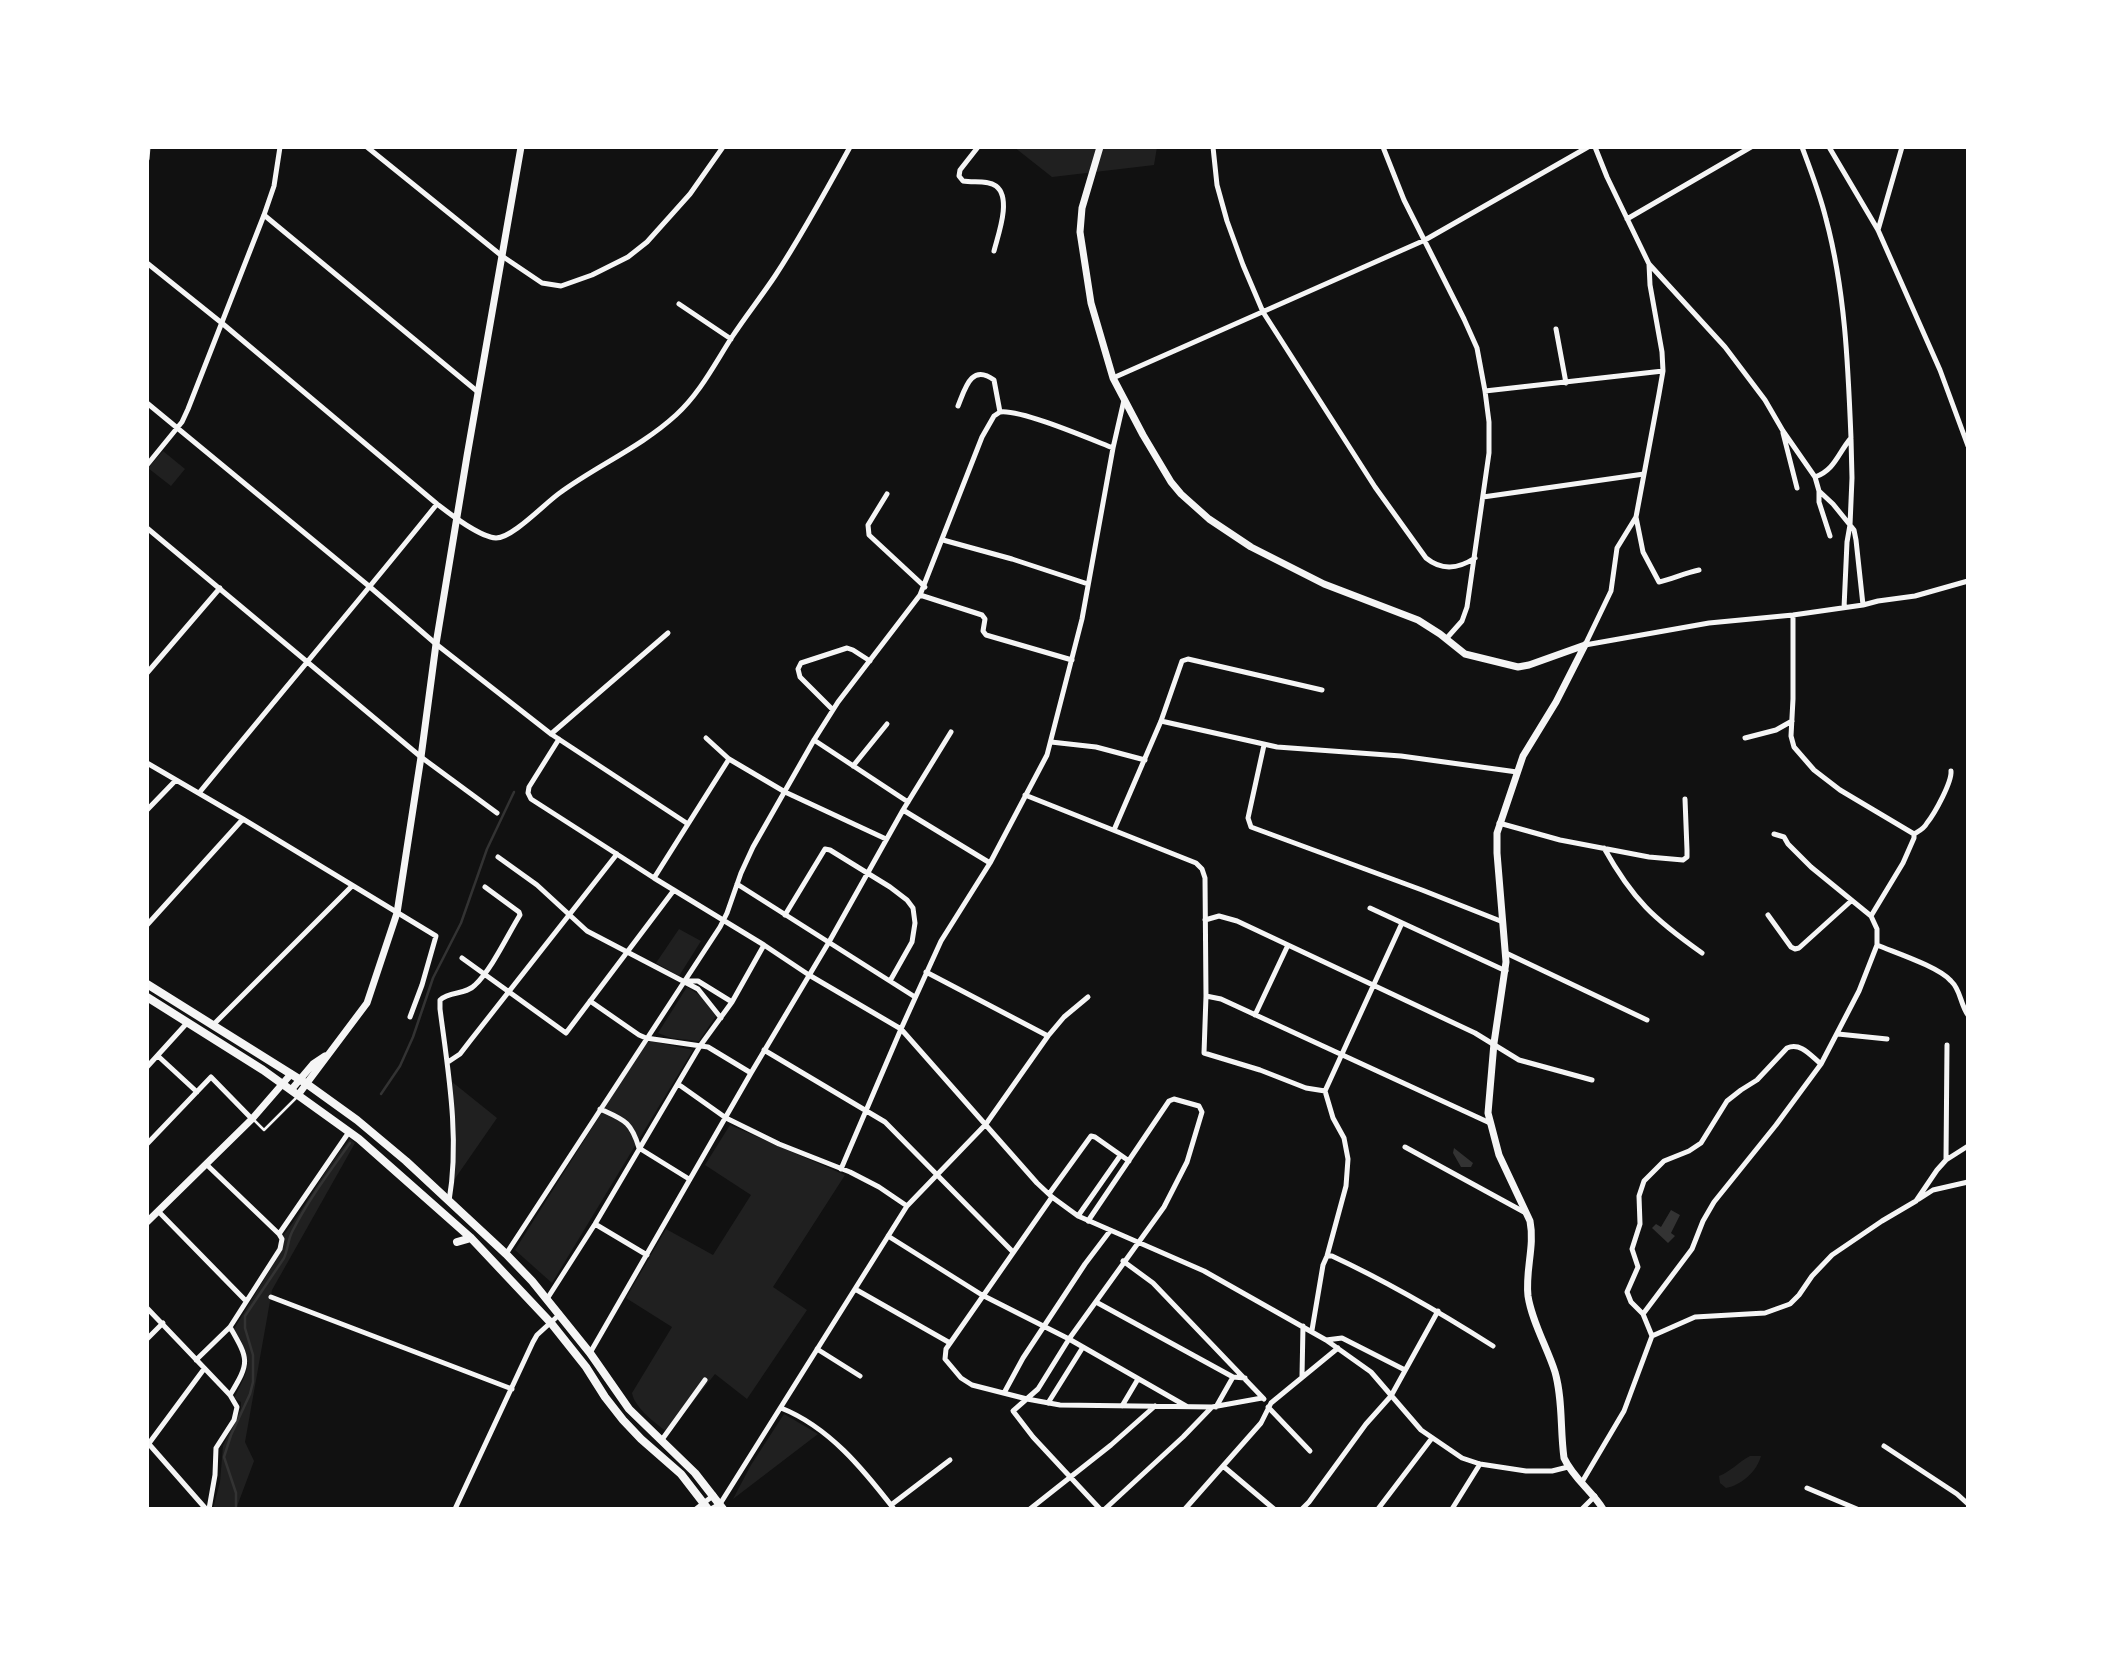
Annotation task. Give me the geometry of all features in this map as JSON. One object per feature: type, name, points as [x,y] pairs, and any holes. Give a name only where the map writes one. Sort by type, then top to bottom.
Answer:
[{"type":"main road","points":[[147,984],[303,1082],[368,1129],[449,1201],[506,1254],[547,1299],[590,1353],[629,1409],[695,1473],[721,1506]]},
{"type":"main road","points":[[147,997],[283,1084],[349,1132],[434,1209],[471,1237],[551,1323],[586,1367],[616,1412],[641,1439],[681,1474],[707,1507]]},
{"type":"main road","points":[[457,1242],[471,1237]]},
{"type":"street","points":[[147,159],[148,147]]},
{"type":"street","points":[[147,465],[188,410],[264,215],[274,186],[280,147]]},
{"type":"street","points":[[367,147],[502,257],[532,278],[550,286],[570,284],[628,257],[654,235],[690,194],[723,147]]},
{"type":"street","points":[[295,1093],[313,1064],[328,1054],[367,1003],[397,913],[436,644],[521,147]]},
{"type":"street","points":[[147,263],[437,504],[488,536],[504,537],[561,491],[620,456],[667,423],[697,393],[775,275],[850,147]]},
{"type":"street","points":[[978,147],[960,170],[959,176],[963,181],[996,186],[1002,194],[1004,206],[994,251]]},
{"type":"street","points":[[1100,147],[1082,208],[1080,232],[1091,303],[1112,378],[1171,482],[1186,499],[1209,519],[1251,547],[1313,579],[1358,599],[1410,617],[1465,654],[1518,667],[1585,645],[1709,623],[1863,606],[1915,596],[1968,581]]},
{"type":"street","points":[[1213,147],[1217,185],[1227,221],[1242,265],[1263,312],[1368,476],[1426,558],[1438,566],[1448,567],[1461,566],[1475,558]]},
{"type":"street","points":[[1383,147],[1404,200],[1477,348],[1489,422],[1489,453],[1466,615],[1446,639]]},
{"type":"street","points":[[1112,378],[1425,240],[1588,147]]},
{"type":"street","points":[[1595,147],[1649,264],[1726,346],[1815,477],[1819,502],[1830,536]]},
{"type":"street","points":[[1627,219],[1751,147]]},
{"type":"street","points":[[1802,147],[1826,215],[1837,268],[1848,355],[1852,478],[1844,608]]},
{"type":"street","points":[[1829,147],[1878,230],[1940,370],[1968,446]]},
{"type":"street","points":[[1878,230],[1902,147]]},
{"type":"street","points":[[264,215],[478,392]]},
{"type":"street","points":[[1603,1509],[1595,1496],[1568,1467],[1563,1448],[1555,1374],[1528,1294],[1532,1232],[1527,1213],[1506,1171],[1490,1123],[1494,1043],[1506,971],[1496,840],[1499,823],[1523,756],[1556,702],[1612,590],[1617,548],[1636,517],[1663,371],[1649,264]]},
{"type":"street","points":[[680,304],[731,338]]},
{"type":"street","points":[[1556,329],[1566,383]]},
{"type":"street","points":[[1485,391],[1663,371]]},
{"type":"street","points":[[958,406],[970,379],[977,375],[987,375],[994,380],[1000,412]]},
{"type":"street","points":[[841,1169],[926,972],[948,928],[990,863],[1043,763],[1051,742],[1072,660],[1124,400]]},
{"type":"street","points":[[147,403],[436,644],[551,734],[688,824]]},
{"type":"street","points":[[506,1254],[724,920],[752,847],[814,740],[833,710],[925,587],[982,437],[994,416],[1000,412],[1009,412],[1113,448]]},
{"type":"street","points":[[1783,431],[1797,488]]},
{"type":"street","points":[[1815,477],[1830,469],[1851,438]]},
{"type":"street","points":[[1483,497],[1644,474]]},
{"type":"street","points":[[1819,491],[1854,530],[1863,606]]},
{"type":"street","points":[[887,495],[868,525],[868,533],[925,587]]},
{"type":"street","points":[[198,793],[437,504]]},
{"type":"street","points":[[1636,517],[1643,552],[1659,582],[1699,570]]},
{"type":"street","points":[[147,528],[421,757],[496,813]]},
{"type":"street","points":[[943,540],[1088,584]]},
{"type":"street","points":[[148,670],[220,588]]},
{"type":"street","points":[[920,595],[982,615],[985,618],[983,631],[986,635],[1072,660]]},
{"type":"street","points":[[1793,615],[1791,736],[1794,747],[1814,769],[1853,798],[1914,834]]},
{"type":"street","points":[[551,734],[668,633]]},
{"type":"street","points":[[833,710],[800,677],[798,669],[801,663],[847,648],[870,661]]},
{"type":"street","points":[[1114,830],[1161,721],[1180,664],[1185,659],[1322,690]]},
{"type":"street","points":[[1161,721],[1264,745],[1415,757],[1517,772]]},
{"type":"street","points":[[1745,738],[1776,730],[1792,721]]},
{"type":"street","points":[[853,766],[887,724]]},
{"type":"street","points":[[590,1353],[886,839],[951,732]]},
{"type":"street","points":[[706,738],[729,759],[785,792],[886,839]]},
{"type":"street","points":[[559,739],[529,787],[529,797],[809,975],[901,1029],[1050,1196],[1078,1216],[1204,1271],[1312,1331],[1371,1372],[1413,1422],[1462,1458],[1480,1464],[1539,1471],[1568,1467]]},
{"type":"street","points":[[814,740],[908,802]]},
{"type":"street","points":[[1051,742],[1096,747],[1145,760]]},
{"type":"street","points":[[1264,745],[1248,818],[1251,827],[1503,922]]},
{"type":"street","points":[[654,878],[729,759]]},
{"type":"street","points":[[147,763],[436,936],[410,1017]]},
{"type":"street","points":[[1914,834],[1922,830],[1929,821],[1950,781],[1951,771]]},
{"type":"street","points":[[147,810],[176,780]]},
{"type":"street","points":[[1025,795],[1196,863],[1205,878],[1204,1053],[1306,1088],[1325,1091]]},
{"type":"street","points":[[1499,823],[1547,837],[1649,858],[1685,860],[1688,850],[1685,799]]},
{"type":"street","points":[[903,810],[990,863]]},
{"type":"street","points":[[147,925],[243,819]]},
{"type":"street","points":[[1643,1314],[1692,1249],[1714,1202],[1821,1064],[1859,991],[1877,946],[1877,929],[1871,916],[1811,867],[1784,837],[1774,834]]},
{"type":"street","points":[[1871,916],[1903,863],[1914,834]]},
{"type":"street","points":[[1604,848],[1620,877],[1648,911],[1702,953]]},
{"type":"street","points":[[785,915],[825,849],[868,873],[900,894],[914,911],[912,942],[890,981]]},
{"type":"street","points":[[448,1062],[460,1054],[617,854]]},
{"type":"street","points":[[498,857],[537,884],[587,932],[700,991],[721,1018]]},
{"type":"street","points":[[737,884],[915,997]]},
{"type":"street","points":[[212,1025],[352,886]]},
{"type":"street","points":[[449,1201],[453,1157],[448,1062],[440,1000],[447,995],[473,988],[520,914],[485,887]]},
{"type":"street","points":[[462,958],[566,1033],[674,890]]},
{"type":"street","points":[[1768,915],[1795,949],[1851,901]]},
{"type":"street","points":[[1370,908],[1506,971]]},
{"type":"street","points":[[1205,920],[1223,917],[1288,945],[1494,1043],[1525,1063],[1592,1080]]},
{"type":"street","points":[[1312,1331],[1323,1265],[1328,1256],[1346,1186],[1348,1159],[1344,1138],[1333,1118],[1325,1091],[1402,923]]},
{"type":"street","points":[[547,1299],[595,1224],[700,1046],[732,1002],[764,945]]},
{"type":"street","points":[[1255,1015],[1288,945]]},
{"type":"street","points":[[1877,946],[1950,978],[1968,1014]]},
{"type":"street","points":[[1506,953],[1647,1020]]},
{"type":"street","points":[[926,972],[1048,1036]]},
{"type":"street","points":[[683,981],[698,981],[732,1002]]},
{"type":"street","points":[[1206,996],[1221,999],[1490,1123]]},
{"type":"street","points":[[696,1509],[721,1506],[907,1206],[986,1124],[1048,1036],[1064,1017],[1088,997]]},
{"type":"street","points":[[590,1001],[646,1038],[708,1047],[751,1073]]},
{"type":"street","points":[[147,1067],[187,1023]]},
{"type":"street","points":[[1838,1034],[1887,1039]]},
{"type":"street","points":[[1582,1482],[1624,1410],[1652,1336],[1643,1314],[1632,1303],[1627,1292],[1637,1267],[1632,1249],[1640,1224],[1639,1196],[1644,1181],[1664,1161],[1701,1143],[1727,1101],[1757,1080],[1787,1048],[1794,1045],[1800,1047],[1821,1064]]},
{"type":"street","points":[[1946,1160],[1947,1045]]},
{"type":"street","points":[[764,1049],[886,1122],[1013,1252]]},
{"type":"street","points":[[158,1056],[197,1092]]},
{"type":"street","points":[[147,1222],[255,1121],[291,1074]]},
{"type":"street","points":[[147,1144],[211,1077],[255,1121]]},
{"type":"street","points":[[678,1084],[726,1118],[879,1187],[907,1206]]},
{"type":"street","points":[[1088,1221],[1169,1101],[1174,1099],[1201,1108],[1181,1176],[1164,1207],[1069,1339],[1038,1389],[1013,1411],[1033,1437],[1102,1509],[1214,1407],[1233,1377]]},
{"type":"street","points":[[600,1109],[628,1124],[634,1131],[639,1148],[689,1179]]},
{"type":"street","points":[[279,1234],[349,1132]]},
{"type":"street","points":[[1129,1161],[1091,1136],[950,1343],[945,1354],[948,1363],[970,1384],[1048,1403],[1080,1406],[1214,1407],[1262,1398]]},
{"type":"street","points":[[1916,1202],[1946,1160],[1968,1146]]},
{"type":"street","points":[[1405,1147],[1527,1213]]},
{"type":"street","points":[[1078,1216],[1120,1156]]},
{"type":"street","points":[[196,1360],[230,1327],[280,1249],[282,1239],[206,1164]]},
{"type":"street","points":[[1652,1336],[1695,1317],[1765,1313],[1781,1309],[1799,1295],[1832,1255],[1933,1190],[1968,1182]]},
{"type":"street","points":[[158,1211],[246,1301]]},
{"type":"street","points":[[595,1224],[647,1255]]},
{"type":"street","points":[[1004,1393],[1044,1326],[1110,1231]]},
{"type":"street","points":[[888,1236],[982,1295],[1069,1339],[1188,1406]]},
{"type":"street","points":[[1328,1256],[1336,1257],[1438,1311],[1493,1346]]},
{"type":"street","points":[[1124,1261],[1153,1283],[1245,1378],[1310,1451]]},
{"type":"street","points":[[855,1289],[950,1343]]},
{"type":"street","points":[[271,1297],[512,1389]]},
{"type":"street","points":[[1096,1302],[1233,1377],[1245,1378]]},
{"type":"street","points":[[147,1308],[236,1402],[237,1412],[216,1448],[215,1475],[208,1509]]},
{"type":"street","points":[[1302,1509],[1366,1424],[1391,1396],[1438,1311]]},
{"type":"street","points":[[455,1509],[533,1342],[560,1314]]},
{"type":"street","points":[[147,1339],[163,1323]]},
{"type":"street","points":[[1302,1376],[1303,1326]]},
{"type":"street","points":[[230,1327],[245,1360],[242,1376],[230,1395]]},
{"type":"street","points":[[1326,1340],[1342,1338],[1405,1370]]},
{"type":"street","points":[[1048,1403],[1083,1348]]},
{"type":"street","points":[[1185,1509],[1261,1423],[1268,1405],[1338,1348]]},
{"type":"street","points":[[817,1349],[860,1376]]},
{"type":"street","points":[[204,1369],[147,1444],[208,1509]]},
{"type":"street","points":[[1122,1406],[1138,1379]]},
{"type":"street","points":[[662,1441],[705,1380]]},
{"type":"street","points":[[1030,1509],[1111,1445],[1155,1406]]},
{"type":"street","points":[[781,1408],[803,1418],[834,1441],[893,1507],[950,1460]]},
{"type":"street","points":[[1378,1509],[1432,1438]]},
{"type":"street","points":[[1884,1446],[1968,1504]]},
{"type":"street","points":[[1452,1509],[1480,1464]]},
{"type":"street","points":[[1223,1466],[1274,1509]]},
{"type":"street","points":[[1807,1488],[1857,1509]]},
{"type":"street","points":[[707,1507],[714,1495]]},
{"type":"street","points":[[1582,1509],[1595,1496]]},
{"type":"lane","points":[[255,1121],[264,1130],[295,1093]]},
{"type":"shaded area","points":[[1014,147],[1157,147],[1154,165],[1052,177]]},
{"type":"shaded area","points":[[163,451],[185,469],[171,486],[148,468]]},
{"type":"shaded area","points":[[679,929],[701,941],[679,976],[656,963]]},
{"type":"shaded area","points":[[687,987],[701,996],[716,1016],[699,1041],[671,1038],[658,1033]]},
{"type":"shaded area","points":[[650,1041],[693,1050],[552,1283],[515,1250],[645,1044]]},
{"type":"shaded area","points":[[451,1081],[497,1118],[454,1180]]},
{"type":"shaded area","points":[[730,1125],[845,1175],[773,1287],[807,1310],[747,1399],[715,1374],[668,1433],[642,1410],[632,1393],[672,1327],[626,1298],[666,1229],[713,1255],[751,1195],[705,1165]]},
{"type":"shaded area","points":[[350,1139],[355,1143],[272,1290],[245,1442],[254,1461],[236,1509],[213,1509],[220,1482],[223,1446],[241,1408],[241,1402],[234,1398],[248,1364],[234,1329],[282,1250],[283,1236]]},
{"type":"shaded area","points":[[1454,1148],[1473,1163],[1471,1167],[1461,1167],[1453,1153]]},
{"type":"shaded area","points":[[1671,1210],[1680,1215],[1671,1233],[1675,1236],[1668,1243],[1652,1228],[1656,1224],[1661,1227]]},
{"type":"shaded area","points":[[784,1414],[818,1434],[733,1499],[751,1465]]},
{"type":"shaded area","points":[[1750,1456],[1761,1456],[1748,1476],[1738,1484],[1726,1488],[1720,1483],[1719,1476]]},
{"type":"waterway","points":[[381,1094],[400,1066],[413,1037],[433,978],[461,923],[487,849],[514,792]]},
{"type":"waterway","points":[[236,1509],[236,1493],[224,1457],[253,1382],[253,1355],[245,1328],[245,1316],[284,1258],[291,1235],[305,1209],[350,1143]]}]
